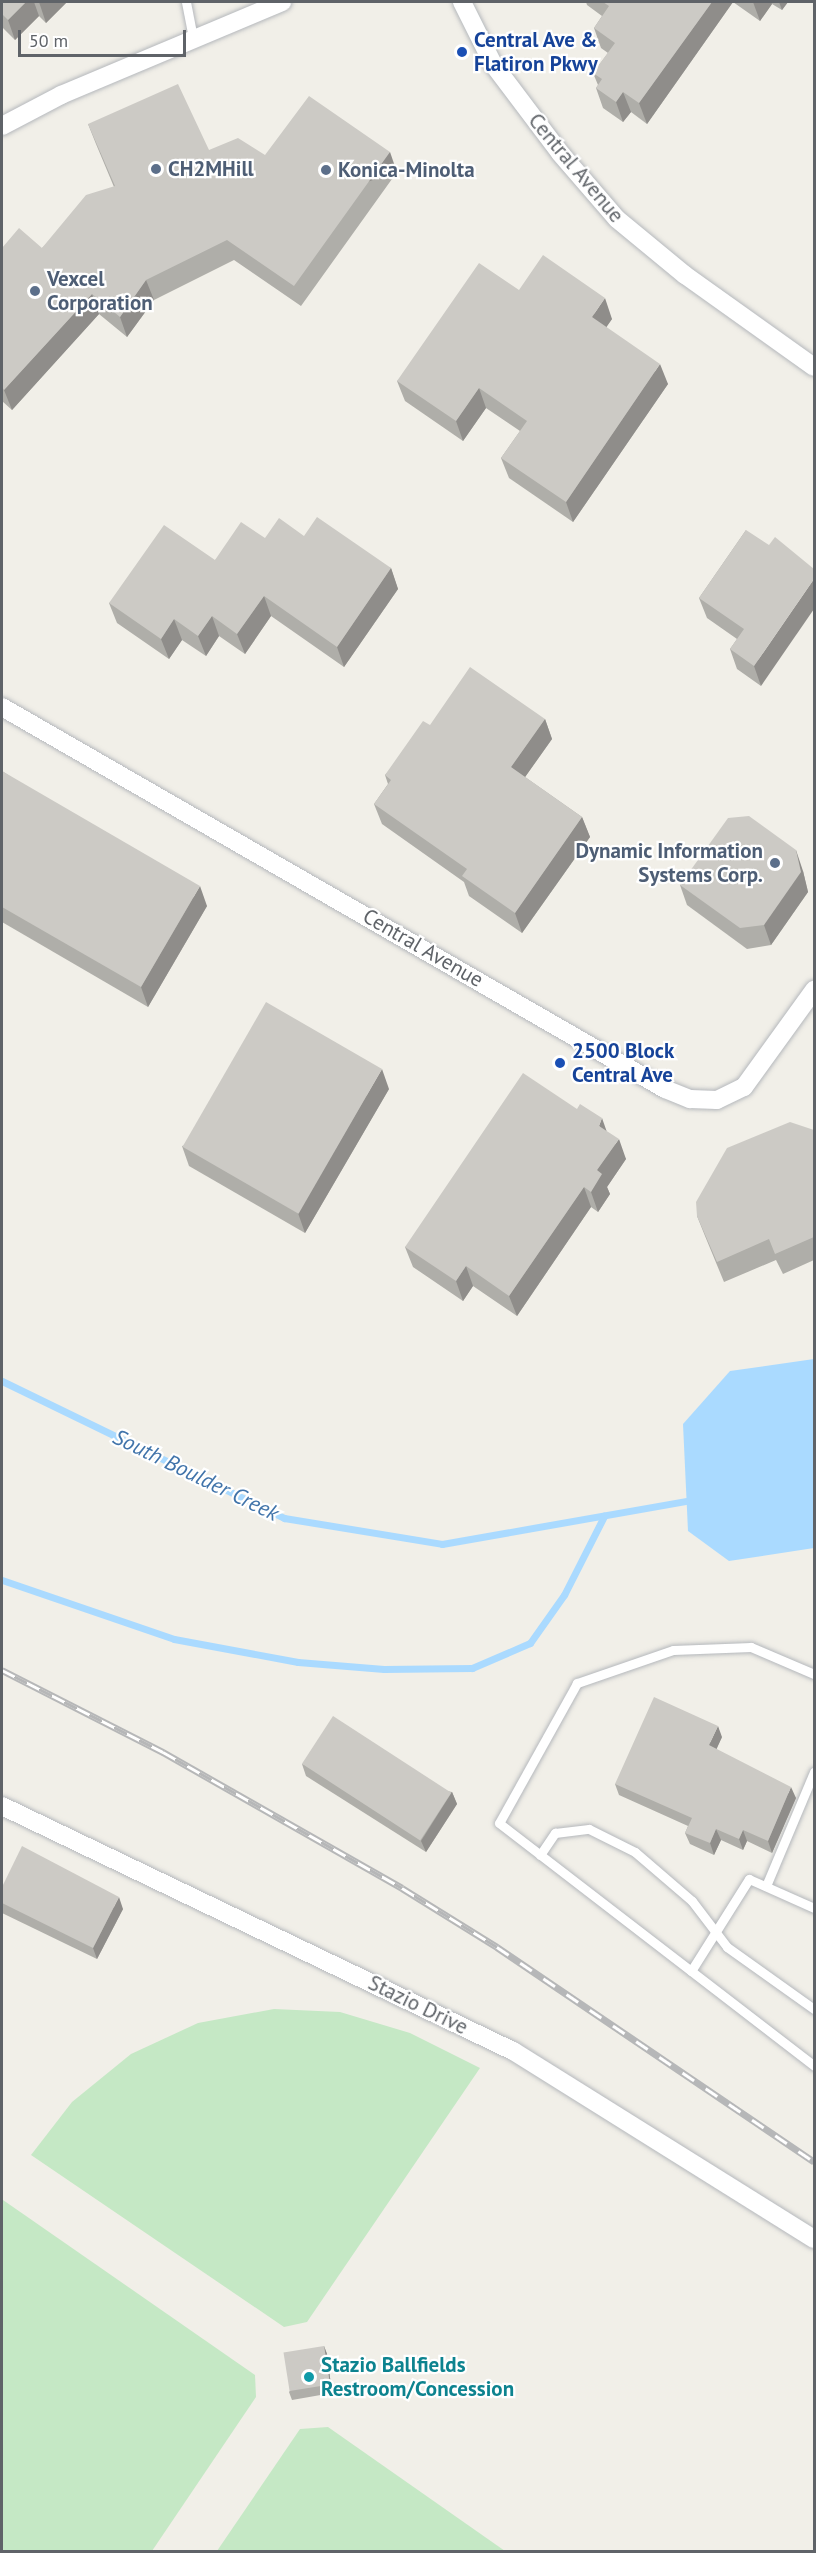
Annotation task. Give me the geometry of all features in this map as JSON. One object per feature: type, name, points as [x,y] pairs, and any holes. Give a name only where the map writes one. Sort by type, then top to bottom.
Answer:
[{"type":"street","points":[[2,126],[62,95],[282,2]]},
{"type":"street","name":"Central Avenue","points":[[462,2],[493,64],[560,153],[617,219],[684,275],[814,367]]},
{"type":"street","name":"Central Avenue","points":[[2,707],[665,1089],[690,1099],[717,1100],[744,1087],[814,990]]},
{"type":"street","name":"Stazio Drive","points":[[2,1806],[513,2051],[814,2239]]},
{"type":"lane","points":[[186,2],[193,39]]},
{"type":"lane","points":[[814,1674],[751,1647],[673,1650],[577,1683],[500,1823],[814,2066]]},
{"type":"lane","points":[[766,1886],[814,1772]]},
{"type":"lane","points":[[540,1855],[555,1833],[589,1829],[635,1852],[692,1901],[727,1947],[814,2009]]},
{"type":"lane","points":[[692,1971],[749,1879],[814,1908]]},
{"type":"green space","points":[[274,2009],[340,2012],[410,2033],[480,2068],[307,2322],[284,2327],[31,2155],[72,2102],[131,2054],[198,2023]]},
{"type":"green space","points":[[3,2200],[255,2375],[256,2397],[152,2551],[2,2551]]},
{"type":"green space","points":[[328,2427],[505,2551],[217,2551],[300,2429]]},
{"type":"water","points":[[814,1359],[814,1548],[729,1561],[688,1531],[683,1424],[730,1371]]},
{"type":"building","points":[[2,2],[26,2],[8,20],[2,14]]},
{"type":"building","points":[[603,2],[712,2],[639,103],[623,92],[616,102],[596,88],[602,79],[593,73],[615,43],[594,28],[609,6]]},
{"type":"building","points":[[178,84],[209,150],[238,138],[265,155],[309,96],[390,152],[294,286],[227,240],[146,280],[120,317],[92,294],[4,390],[2,387],[2,248],[19,228],[42,248],[86,195],[115,186],[88,124]]},
{"type":"building","points":[[543,255],[605,298],[592,317],[660,364],[566,502],[501,458],[527,421],[479,388],[456,421],[397,381],[479,263],[519,290]]},
{"type":"building","points":[[317,517],[391,568],[337,647],[264,596],[237,634],[212,616],[198,636],[174,619],[161,639],[109,603],[164,525],[215,560],[241,522],[265,538],[279,518],[304,536]]},
{"type":"building","points":[[746,530],[769,545],[775,537],[814,569],[814,579],[754,666],[730,649],[744,629],[699,598]]},
{"type":"building","points":[[470,667],[545,719],[511,767],[582,817],[515,913],[462,876],[467,869],[374,804],[391,780],[385,775],[423,721],[430,725]]},
{"type":"building","points":[[2,771],[200,886],[141,987],[2,907]]},
{"type":"building","points":[[749,816],[796,850],[801,872],[764,925],[740,928],[680,885],[728,818]]},
{"type":"building","points":[[266,1002],[382,1069],[299,1214],[183,1147]]},
{"type":"building","points":[[523,1073],[577,1109],[580,1104],[602,1118],[599,1126],[619,1139],[597,1170],[602,1174],[591,1192],[584,1187],[509,1296],[466,1266],[456,1281],[405,1247]]},
{"type":"building","points":[[790,1122],[814,1130],[814,1237],[775,1254],[769,1239],[717,1262],[697,1216],[696,1202],[727,1148]]},
{"type":"building","points":[[654,1697],[718,1726],[709,1745],[791,1787],[768,1841],[743,1830],[739,1839],[716,1829],[710,1843],[685,1833],[692,1818],[615,1784]]},
{"type":"building","points":[[333,1716],[451,1793],[420,1841],[302,1764]]},
{"type":"building","points":[[22,1846],[119,1897],[93,1948],[2,1903],[2,1887]]},
{"type":"building","name":"Stazio Ballfields Restroom/Concession","points":[[324,2346],[330,2385],[290,2391],[284,2352]]},
{"type":"waterway","name":"South Boulder Creek","points":[[2,1381],[284,1518],[442,1544],[685,1501]]},
{"type":"waterway","points":[[2,1580],[174,1639],[298,1662],[384,1669],[472,1668],[530,1643],[564,1595],[604,1516]]},
{"type":"railway","points":[[2,1670],[163,1752],[402,1888],[497,1947],[814,2162]]},
{"type":"place","name":"Central Ave & Flatiron Pkwy","points":[[462,52]]},
{"type":"place","name":"CH2MHill","points":[[156,169]]},
{"type":"place","name":"Konica-Minolta","points":[[326,170]]},
{"type":"place","name":"Vexcel Corporation","points":[[35,291]]},
{"type":"place","name":"Dynamic Information Systems Corp.","points":[[775,863]]},
{"type":"place","name":"2500 Block Central Ave","points":[[560,1063]]},
{"type":"place","name":"Stazio Ballfields Restroom/Concession","points":[[309,2377]]}]
